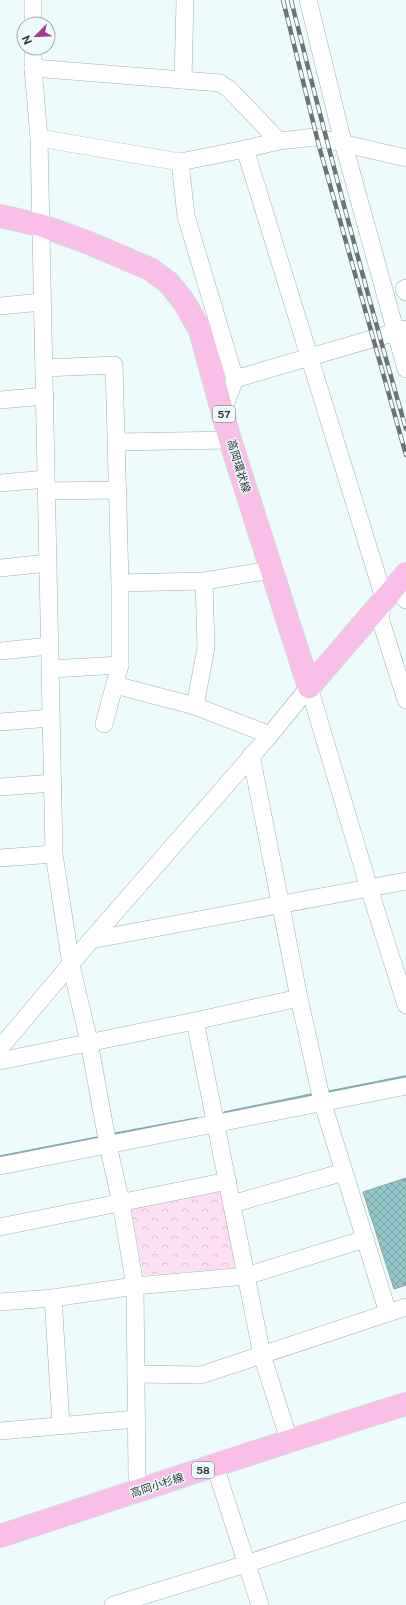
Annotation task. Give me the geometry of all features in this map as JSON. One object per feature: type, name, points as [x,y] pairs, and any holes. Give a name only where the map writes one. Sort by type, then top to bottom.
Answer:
[{"type":"main road","name":"高岡環状線","points":[[0,216],[40,225],[89,243],[150,269],[169,283],[184,302],[200,330],[230,440],[309,687]]},
{"type":"main road","points":[[309,687],[398,590]]},
{"type":"main road","name":"高岡小杉線","points":[[0,1536],[215,1466],[289,1440],[406,1404]]},
{"type":"street","points":[[33,0],[33,16]]},
{"type":"street","points":[[183,80],[185,0]]},
{"type":"street","points":[[308,0],[343,142],[401,330],[406,369]]},
{"type":"street","points":[[33,56],[39,138],[54,854],[71,965],[89,1042],[107,1139],[121,1203],[135,1286],[137,1476],[142,1490]]},
{"type":"street","points":[[33,68],[220,83],[228,89],[279,141]]},
{"type":"street","points":[[39,138],[180,162],[279,141],[315,137],[343,142],[406,158]]},
{"type":"street","points":[[245,149],[310,357],[398,590],[380,618],[406,700]]},
{"type":"street","points":[[180,162],[186,216],[235,380],[223,410]]},
{"type":"street","points":[[406,288],[404,289],[406,292]]},
{"type":"street","points":[[0,306],[42,302]]},
{"type":"street","points":[[235,380],[401,330]]},
{"type":"street","points":[[44,368],[114,365],[120,583],[120,665],[104,724]]},
{"type":"street","points":[[0,400],[45,396]]},
{"type":"street","points":[[117,442],[230,440]]},
{"type":"street","points":[[0,483],[118,490]]},
{"type":"street","points":[[0,568],[48,563]]},
{"type":"street","points":[[120,583],[204,581],[271,570]]},
{"type":"street","points":[[195,706],[206,648],[204,581]]},
{"type":"street","points":[[0,652],[50,646]]},
{"type":"street","points":[[51,669],[120,665]]},
{"type":"street","points":[[115,685],[195,706],[270,735]]},
{"type":"street","points":[[0,1048],[91,940],[270,735],[309,687]]},
{"type":"street","points":[[309,687],[369,888],[406,1005]]},
{"type":"street","points":[[0,722],[51,718]]},
{"type":"street","points":[[252,755],[282,903],[299,998],[322,1097],[388,1313]]},
{"type":"street","points":[[0,787],[53,783]]},
{"type":"street","points":[[0,858],[54,854]]},
{"type":"street","points":[[91,940],[282,903],[406,881]]},
{"type":"street","points":[[0,1061],[299,998]]},
{"type":"street","points":[[195,1021],[262,1355],[289,1440]]},
{"type":"street","points":[[0,1166],[107,1139],[322,1097],[406,1086]]},
{"type":"street","points":[[232,1204],[344,1172]]},
{"type":"street","points":[[0,1227],[228,1181]]},
{"type":"street","points":[[0,1302],[54,1298],[135,1286],[246,1276],[365,1239]]},
{"type":"street","points":[[54,1298],[61,1424]]},
{"type":"street","points":[[136,1374],[201,1375],[406,1307]]},
{"type":"street","points":[[0,1431],[136,1418]]},
{"type":"street","points":[[215,1466],[260,1605]]},
{"type":"street","points":[[113,1605],[246,1564],[406,1511]]},
{"type":"green space","points":[[222,1188],[235,1268],[143,1275],[131,1206]]},
{"type":"building","points":[[406,1178],[406,1285],[394,1289],[363,1192]]},
{"type":"waterway","points":[[325,1093],[406,1077]]},
{"type":"waterway","points":[[225,1113],[317,1094]]},
{"type":"waterway","points":[[111,1135],[197,1119]]},
{"type":"waterway","points":[[0,1157],[103,1137]]},
{"type":"railway","points":[[283,0],[319,146],[406,455]]},
{"type":"railway","points":[[291,0],[318,108],[406,429]]}]
